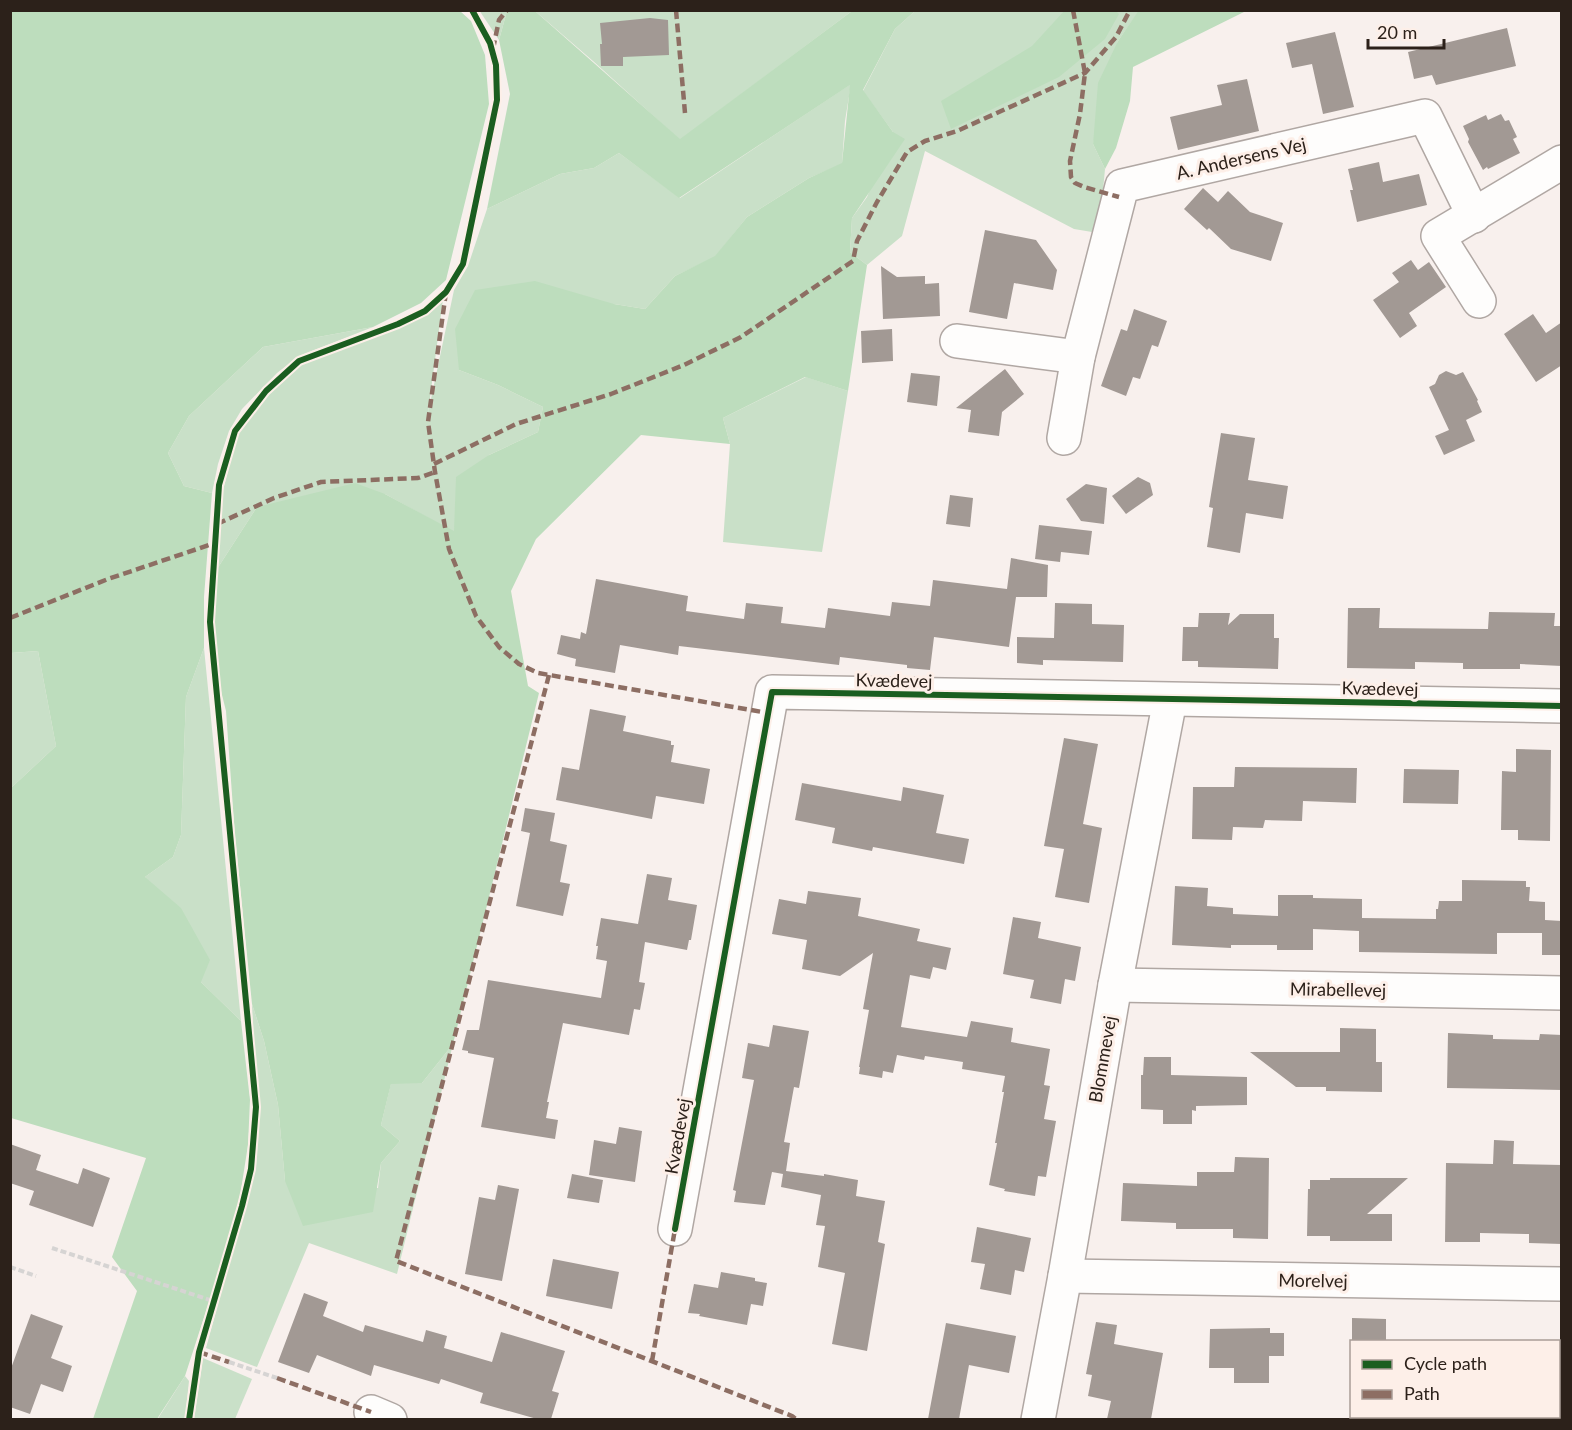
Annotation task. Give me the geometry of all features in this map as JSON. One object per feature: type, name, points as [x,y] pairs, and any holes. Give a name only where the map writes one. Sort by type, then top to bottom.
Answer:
[{"type":"street","name":"A. Andersens Vej","points":[[1064,438],[1078,357],[1122,186],[1425,116],[1474,216]]},
{"type":"street","points":[[1479,301],[1438,236],[1562,162]]},
{"type":"street","points":[[957,341],[1078,357]]},
{"type":"street","name":"Kvædevej","points":[[675,1228],[772,692],[1562,706]]},
{"type":"street","name":"Blommevej","points":[[1038,1419],[1065,1276],[1114,985],[1170,700]]},
{"type":"street","name":"Mirabellevej","points":[[1114,985],[1562,993]]},
{"type":"street","name":"Morelvej","points":[[1065,1276],[1562,1284]]},
{"type":"path","points":[[52,1248],[213,1301]]},
{"type":"path","points":[[10,1267],[36,1276]]},
{"type":"path","points":[[211,1311],[217,1290]]},
{"type":"path","points":[[229,1362],[277,1378]]},
{"type":"green space","points":[[11,10],[460,11],[471,21],[485,55],[489,104],[446,280],[421,303],[373,327],[263,347],[189,416],[168,453],[184,486],[212,493],[204,597],[204,648],[186,697],[181,835],[173,857],[145,877],[181,908],[210,960],[201,982],[241,1021],[250,1100],[248,1145],[240,1196],[220,1268],[185,1376],[157,1419],[93,1419],[137,1291],[112,1257],[146,1158],[11,1118],[11,788],[56,746],[38,651],[11,653]]},
{"type":"green space","points":[[1065,10],[1116,11],[1119,14],[1105,39],[1059,77],[951,129],[941,101],[1032,46]]},
{"type":"green space","points":[[1139,10],[1246,11],[1133,67],[1130,101],[1116,148],[1105,169],[1093,144],[1098,83],[1118,41]]},
{"type":"green space","points":[[480,11],[507,11],[499,40],[481,13]]},
{"type":"green space","points":[[507,11],[535,11],[680,139],[852,11],[915,11],[895,29],[863,90],[893,132],[905,139],[852,218],[850,252],[867,265],[848,391],[805,377],[723,418],[730,444],[641,435],[536,539],[511,591],[528,686],[539,693],[453,1044],[422,1083],[391,1084],[381,1125],[400,1141],[381,1163],[373,1212],[303,1226],[285,1181],[278,1105],[264,1041],[252,1004],[235,836],[226,711],[218,679],[213,626],[217,569],[257,507],[355,483],[385,494],[454,531],[456,477],[489,455],[538,432],[543,407],[498,385],[459,370],[455,329],[475,290],[535,281],[614,304],[645,309],[675,276],[715,256],[747,217],[809,178],[842,163],[850,85],[679,198],[619,153],[594,168],[560,174],[487,209],[510,94],[499,40]]},
{"type":"green space","points":[[535,11],[852,11],[680,140]]},
{"type":"green space","points":[[915,11],[1139,11],[1118,41],[1093,144],[1105,169],[1102,201],[1092,232],[1074,229],[925,151],[902,236],[867,265],[850,252],[852,218],[867,197],[893,132],[863,91],[895,29]]},
{"type":"green space","points":[[851,84],[845,121],[842,164],[809,178],[747,217],[715,257],[675,276],[645,309],[614,304],[459,370],[498,385],[543,407],[538,432],[489,455],[454,532],[385,494],[257,507],[217,569],[223,490],[238,433],[268,394],[301,362],[354,344],[423,314],[443,299],[428,413],[454,290],[468,266],[487,209],[560,174],[594,168],[619,153],[680,198]]},
{"type":"green space","points":[[373,327],[299,356],[277,373],[242,409],[229,431],[218,464],[212,493],[184,486],[168,453],[189,416],[263,347]]},
{"type":"green space","points":[[806,377],[848,391],[822,552],[723,542],[730,444],[723,418]]},
{"type":"green space","points":[[204,648],[241,1021],[201,982],[145,877],[173,857],[181,835],[186,697]]},
{"type":"green space","points":[[38,651],[56,746],[11,788],[11,653]]},
{"type":"green space","points":[[252,1004],[264,1041],[278,1105],[285,1181],[378,1188],[381,1163],[400,1141],[381,1125],[391,1083],[422,1083],[453,1044],[397,1274],[309,1243],[257,1367],[206,1348],[256,1166],[259,1124]]},
{"type":"green space","points":[[203,1358],[252,1379],[235,1419],[194,1419]]},
{"type":"green space","points":[[185,1376],[189,1381],[185,1419],[157,1420]]},
{"type":"building","points":[[650,18],[668,20],[669,55],[623,57],[623,66],[601,66],[600,23]]},
{"type":"building","points":[[1507,28],[1516,66],[1436,85],[1432,75],[1414,79],[1408,52]]},
{"type":"building","points":[[1335,32],[1354,107],[1323,114],[1312,64],[1292,68],[1286,43]]},
{"type":"building","points":[[1247,79],[1259,131],[1178,150],[1170,117],[1222,105],[1217,85]]},
{"type":"building","points":[[1501,114],[1505,121],[1509,120],[1517,137],[1513,139],[1520,153],[1483,170],[1468,142],[1469,139],[1463,126],[1486,115],[1488,120]]},
{"type":"building","points":[[1379,162],[1383,182],[1419,174],[1427,205],[1357,222],[1348,169]]},
{"type":"building","points":[[1203,188],[1218,202],[1228,191],[1250,212],[1283,223],[1271,261],[1231,249],[1184,209]]},
{"type":"building","points":[[985,230],[1036,240],[1057,270],[1053,290],[1014,283],[1007,319],[969,312]]},
{"type":"building","points":[[1411,260],[1418,270],[1429,262],[1446,287],[1409,313],[1417,326],[1400,338],[1373,300],[1399,282],[1392,273]]},
{"type":"building","points":[[881,266],[897,277],[925,276],[925,284],[939,283],[940,316],[883,319]]},
{"type":"building","points":[[1134,309],[1167,321],[1158,347],[1152,345],[1140,379],[1133,377],[1126,396],[1101,386],[1121,329],[1127,331]]},
{"type":"building","points":[[1533,314],[1546,333],[1562,322],[1562,365],[1536,382],[1504,334]]},
{"type":"building","points":[[892,329],[893,361],[862,363],[861,331]]},
{"type":"building","points":[[1005,369],[1024,394],[1002,412],[999,436],[968,432],[971,410],[956,408]]},
{"type":"building","points":[[1446,371],[1456,375],[1463,372],[1482,412],[1466,420],[1475,441],[1444,455],[1435,436],[1449,430],[1429,387],[1435,384],[1439,375]]},
{"type":"building","points":[[911,373],[940,376],[937,406],[907,402]]},
{"type":"building","points":[[1221,433],[1255,438],[1248,480],[1288,486],[1283,519],[1246,513],[1240,553],[1207,547],[1213,508],[1209,507]]},
{"type":"building","points":[[1138,477],[1150,483],[1153,495],[1126,514],[1112,496]]},
{"type":"building","points":[[1086,484],[1107,488],[1104,524],[1081,521],[1066,499]]},
{"type":"building","points":[[950,495],[973,498],[970,527],[946,524]]},
{"type":"building","points":[[1039,525],[1092,531],[1089,555],[1061,552],[1060,562],[1035,559]]},
{"type":"building","points":[[1011,558],[1048,565],[1047,597],[1016,597],[1009,647],[934,637],[930,670],[840,657],[839,665],[679,646],[678,655],[620,645],[615,673],[575,666],[576,659],[557,654],[561,635],[580,639],[581,632],[586,634],[596,579],[688,596],[686,611],[744,619],[746,603],[783,607],[781,623],[825,628],[828,608],[890,616],[892,602],[930,606],[933,580],[1007,589]]},
{"type":"building","points":[[1055,603],[1092,604],[1092,624],[1124,625],[1123,662],[1043,660],[1043,665],[1017,663],[1017,637],[1054,638]]},
{"type":"building","points":[[1348,608],[1380,608],[1379,628],[1488,629],[1489,612],[1555,613],[1554,626],[1562,626],[1562,666],[1520,664],[1520,669],[1463,669],[1463,663],[1415,662],[1415,669],[1347,668]]},
{"type":"building","points":[[1199,613],[1230,613],[1228,625],[1240,614],[1274,614],[1274,638],[1279,638],[1278,669],[1198,667],[1198,661],[1182,661],[1183,627],[1198,627]]},
{"type":"building","points":[[590,709],[626,716],[623,731],[671,741],[671,745],[674,745],[671,762],[710,769],[704,804],[656,796],[652,819],[556,800],[562,767],[579,770]]},
{"type":"building","points":[[1064,738],[1098,744],[1083,824],[1102,828],[1089,903],[1055,897],[1064,849],[1044,846]]},
{"type":"building","points":[[1516,749],[1551,750],[1550,841],[1518,840],[1518,830],[1501,830],[1502,771],[1516,772]]},
{"type":"building","points":[[1235,767],[1357,768],[1356,803],[1303,801],[1302,821],[1265,820],[1263,828],[1233,827],[1232,840],[1192,839],[1193,787],[1234,787]]},
{"type":"building","points":[[1404,769],[1459,770],[1458,804],[1403,803]]},
{"type":"building","points":[[802,783],[901,801],[903,787],[944,795],[936,833],[969,839],[964,864],[873,847],[872,851],[832,843],[835,828],[795,820]]},
{"type":"building","points":[[525,808],[555,813],[550,841],[567,845],[560,882],[570,884],[563,916],[516,906],[530,833],[521,831]]},
{"type":"building","points":[[647,874],[672,878],[668,900],[697,905],[687,950],[645,942],[639,982],[645,983],[640,1010],[634,1009],[629,1035],[563,1023],[547,1102],[549,1102],[546,1118],[558,1120],[555,1139],[481,1127],[494,1058],[462,1050],[467,1030],[479,1030],[488,980],[601,998],[607,961],[596,959],[601,918],[638,924]]},
{"type":"building","points":[[1462,880],[1526,881],[1526,887],[1530,887],[1529,901],[1545,902],[1545,920],[1562,921],[1562,955],[1542,955],[1542,933],[1497,933],[1497,954],[1359,952],[1359,931],[1313,929],[1313,950],[1277,950],[1277,945],[1231,945],[1231,948],[1172,945],[1175,886],[1208,888],[1207,906],[1233,908],[1233,914],[1278,916],[1278,895],[1313,895],[1313,898],[1362,899],[1362,918],[1436,919],[1439,901],[1462,901]]},
{"type":"building","points":[[808,891],[861,898],[858,916],[920,929],[917,941],[951,948],[946,970],[933,967],[930,979],[910,975],[901,1027],[967,1037],[971,1021],[1013,1028],[1011,1042],[1050,1049],[1044,1085],[1050,1086],[1044,1119],[1056,1121],[1046,1177],[1038,1176],[1035,1196],[1004,1191],[1005,1189],[989,1185],[997,1143],[995,1143],[1005,1076],[962,1069],[963,1062],[925,1056],[924,1060],[897,1055],[893,1073],[883,1071],[882,1078],[859,1074],[869,1010],[863,1009],[873,953],[840,976],[802,969],[807,940],[772,934],[779,899],[806,904]]},
{"type":"building","points":[[1013,917],[1041,922],[1038,938],[1081,947],[1075,981],[1065,979],[1061,1004],[1030,998],[1034,980],[1003,974]]},
{"type":"building","points":[[773,1025],[809,1031],[799,1088],[794,1087],[784,1142],[790,1143],[786,1171],[858,1180],[856,1196],[885,1201],[878,1242],[885,1244],[867,1351],[832,1344],[845,1273],[818,1267],[825,1226],[816,1225],[821,1195],[781,1187],[783,1174],[772,1172],[765,1205],[734,1202],[736,1191],[733,1190],[754,1080],[742,1078],[748,1043],[769,1047]]},
{"type":"building","points":[[1340,1028],[1376,1029],[1376,1062],[1382,1062],[1382,1092],[1326,1091],[1326,1087],[1296,1087],[1250,1052],[1340,1052]]},
{"type":"building","points":[[1448,1033],[1493,1035],[1493,1039],[1539,1040],[1540,1034],[1562,1035],[1562,1090],[1447,1088]]},
{"type":"building","points":[[1144,1057],[1171,1057],[1171,1075],[1247,1077],[1247,1105],[1196,1106],[1196,1111],[1192,1110],[1192,1124],[1163,1124],[1163,1110],[1141,1109],[1141,1075],[1143,1075]]},
{"type":"building","points":[[619,1127],[642,1131],[635,1182],[589,1175],[594,1140],[616,1144]]},
{"type":"building","points":[[1494,1140],[1514,1141],[1513,1164],[1562,1165],[1562,1244],[1529,1243],[1529,1234],[1480,1233],[1480,1242],[1445,1242],[1446,1163],[1493,1164]]},
{"type":"building","points":[[10,1144],[41,1155],[36,1170],[78,1184],[83,1168],[110,1178],[93,1227],[29,1205],[34,1191],[10,1183]]},
{"type":"building","points":[[1235,1157],[1269,1158],[1268,1239],[1233,1238],[1233,1229],[1176,1229],[1176,1223],[1121,1221],[1123,1183],[1197,1186],[1197,1172],[1234,1172]]},
{"type":"building","points":[[572,1174],[603,1180],[599,1203],[567,1198]]},
{"type":"building","points":[[1330,1178],[1408,1178],[1367,1214],[1392,1214],[1392,1241],[1330,1241],[1330,1236],[1307,1236],[1310,1180],[1330,1180]]},
{"type":"building","points":[[498,1185],[519,1189],[502,1281],[465,1274],[479,1197],[495,1200]]},
{"type":"building","points":[[977,1227],[1031,1238],[1024,1272],[1015,1270],[1011,1295],[980,1289],[985,1264],[971,1262]]},
{"type":"building","points":[[553,1259],[619,1272],[612,1309],[546,1296]]},
{"type":"building","points":[[721,1272],[755,1278],[755,1281],[767,1283],[763,1306],[751,1304],[747,1325],[688,1313],[694,1284],[718,1288]]},
{"type":"building","points":[[304,1293],[328,1302],[323,1316],[363,1332],[365,1325],[423,1342],[426,1330],[447,1336],[444,1348],[492,1362],[501,1332],[565,1351],[552,1391],[559,1393],[551,1419],[537,1419],[480,1403],[483,1393],[441,1379],[439,1384],[374,1365],[371,1376],[317,1355],[309,1373],[278,1362]]},
{"type":"building","points":[[31,1314],[63,1326],[51,1358],[72,1366],[63,1392],[41,1384],[30,1414],[10,1407],[10,1371]]},
{"type":"building","points":[[1352,1318],[1386,1319],[1386,1340],[1352,1340]]},
{"type":"building","points":[[1096,1322],[1117,1325],[1114,1344],[1163,1353],[1151,1419],[1107,1419],[1111,1401],[1088,1396],[1092,1375],[1086,1374]]},
{"type":"building","points":[[946,1323],[1016,1336],[1009,1373],[969,1365],[959,1419],[928,1419]]},
{"type":"building","points":[[1270,1328],[1270,1333],[1284,1333],[1284,1356],[1269,1356],[1269,1383],[1234,1383],[1234,1368],[1209,1368],[1210,1329]]},
{"type":"marked path","points":[[493,49],[499,20],[507,10]]},
{"type":"marked path","points":[[676,10],[685,113]]},
{"type":"marked path","points":[[1073,10],[1085,73],[1080,114],[1070,161],[1071,177],[1075,183],[1084,187],[1119,197]]},
{"type":"marked path","points":[[434,464],[516,424],[611,394],[684,365],[741,337],[853,261],[857,241],[907,152],[925,141],[957,131],[1085,73],[1116,37],[1130,10]]},
{"type":"marked path","points":[[446,292],[428,422],[435,472],[449,549],[476,616],[499,647],[519,664],[538,673],[768,713]]},
{"type":"marked path","points":[[217,524],[274,498],[321,482],[418,478],[435,472]]},
{"type":"marked path","points":[[10,618],[108,579],[215,543]]},
{"type":"marked path","points":[[549,675],[396,1261],[792,1416],[797,1420]]},
{"type":"marked path","points":[[652,1361],[675,1229]]},
{"type":"marked path","points":[[199,1352],[229,1362]]},
{"type":"marked path","points":[[277,1378],[371,1412]]},
{"type":"cycle path","points":[[189,1420],[199,1352],[251,1169],[256,1107],[210,622],[219,485],[235,431],[266,391],[299,361],[398,324],[425,311],[446,292],[463,264],[497,100],[496,65],[490,43],[472,10]]},
{"type":"cycle path","points":[[675,1229],[772,692],[1562,706]]}]
